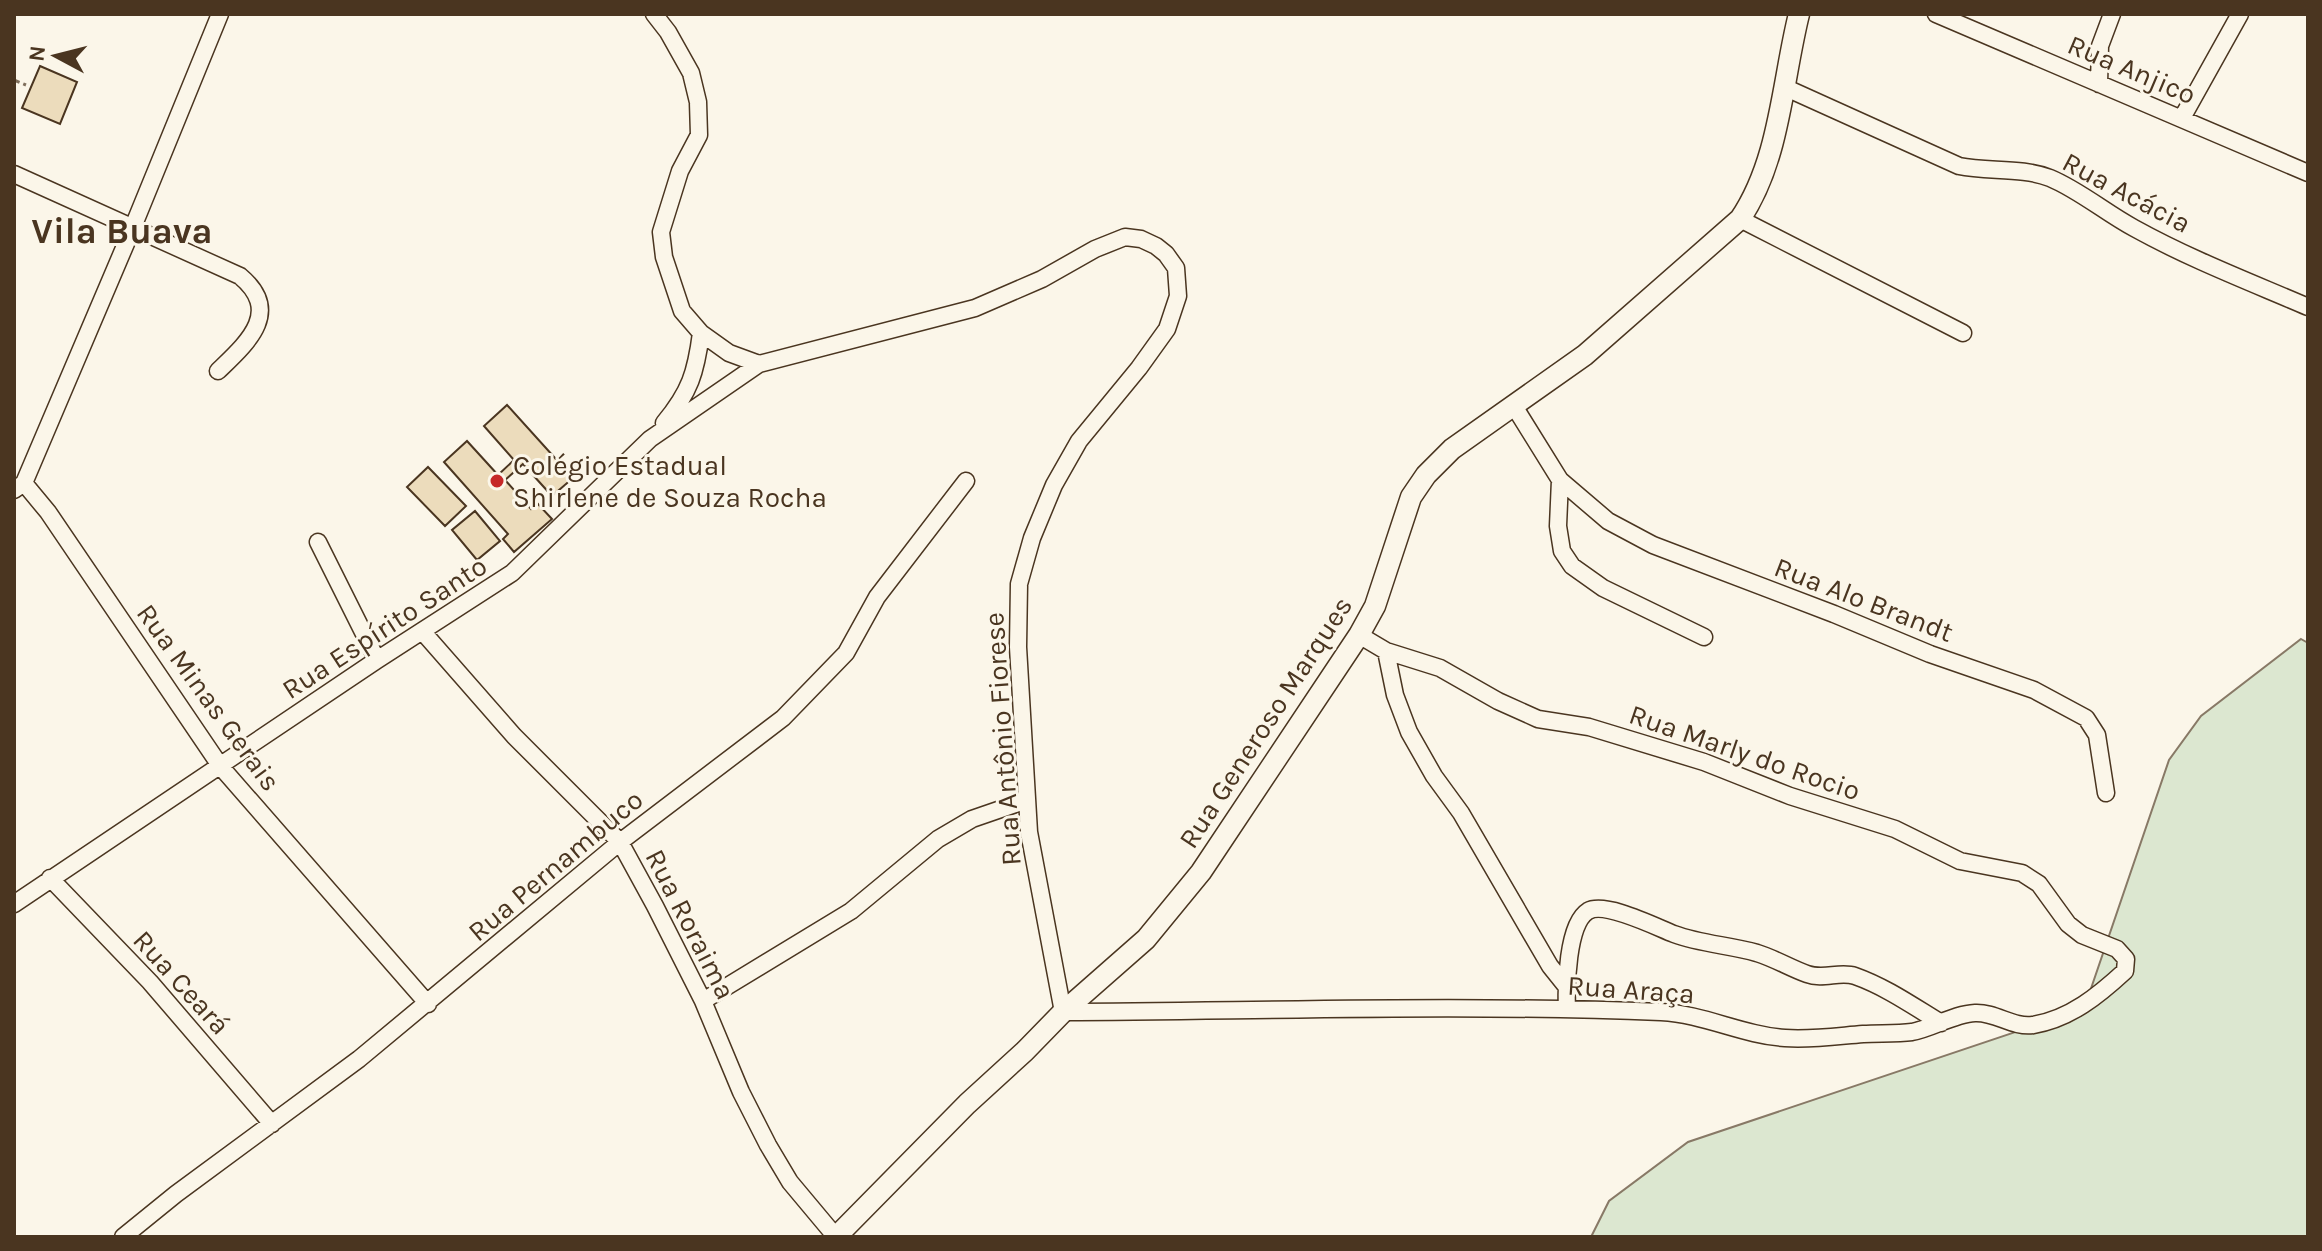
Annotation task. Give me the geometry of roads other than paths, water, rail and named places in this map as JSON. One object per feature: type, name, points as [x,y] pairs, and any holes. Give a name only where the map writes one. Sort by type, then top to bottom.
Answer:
[{"type":"street","points":[[19,487],[133,227],[220,14]]},
{"type":"street","points":[[654,14],[691,73],[698,102],[699,135],[680,171],[661,232],[664,257],[682,311],[701,333],[729,353],[759,364]]},
{"type":"street","name":"Rua Generoso Marques","points":[[836,1237],[967,1104],[1063,1012],[1146,939],[1201,872],[1359,635],[1375,606],[1411,497],[1419,486],[1452,449],[1585,355],[1740,219],[1752,201],[1769,158],[1799,14]]},
{"type":"street","name":"Rua Anjico","points":[[1936,14],[2308,173]]},
{"type":"street","points":[[2099,84],[2100,46],[2112,14]]},
{"type":"street","points":[[2182,118],[2240,14]]},
{"type":"street","name":"Rua Acácia","points":[[1784,87],[1959,166],[2049,178],[2135,229],[2308,307]]},
{"type":"street","points":[[14,174],[240,276],[254,288],[260,303],[258,322],[248,343],[218,371]]},
{"type":"street","points":[[1740,219],[1963,333]]},
{"type":"street","name":"Rua Antônio Fiorese","points":[[759,364],[975,308],[1042,279],[1095,249],[1125,237],[1141,239],[1156,246],[1176,268],[1178,296],[1167,329],[1079,441],[1054,485],[1032,538],[1019,584],[1018,631],[1029,832],[1063,1012]]},
{"type":"street","points":[[650,439],[684,399],[693,378],[701,333]]},
{"type":"street","name":"Rua Espírito Santo","points":[[14,904],[512,573],[650,439],[759,364]]},
{"type":"street","name":"Rua Alo Brandt","points":[[1514,406],[1560,480],[1608,521],[1653,545],[1930,654],[2034,690],[2086,718],[2097,735],[2106,793]]},
{"type":"street","points":[[1560,480],[1558,526],[1562,551],[1572,566],[1603,588],[1704,637]]},
{"type":"street","name":"Rua Pernambuco","points":[[123,1237],[428,1004],[620,842],[783,718],[846,653],[877,597],[966,481]]},
{"type":"street","name":"Rua Minas Gerais","points":[[19,487],[48,512],[221,767],[428,1004]]},
{"type":"street","points":[[318,542],[377,660]]},
{"type":"street","name":"Rua Roraima","points":[[422,631],[514,736],[620,842],[703,1001],[741,1092],[768,1145],[790,1182],[836,1237]]},
{"type":"street","name":"Rua Marly do Rocio","points":[[1359,635],[1386,651],[1440,668],[1498,701],[1538,719],[1589,727],[1704,762],[1790,796],[1895,829],[1960,861],[2022,873],[2039,884],[2068,924],[2097,943]]},
{"type":"street","points":[[1386,651],[1395,695],[1409,732],[1434,776],[1461,813],[1550,966],[1566,986]]},
{"type":"street","points":[[703,1001],[851,911],[938,839],[972,819],[1027,800]]},
{"type":"street","name":"Rua Ceará","points":[[50,878],[150,982],[272,1124]]},
{"type":"street","points":[[1567,1009],[1566,986],[1573,937],[1581,917],[1590,909],[1599,908],[1630,916],[1695,942],[1753,952],[1783,961],[1808,974],[1852,975],[1878,985],[1941,1023]]},
{"type":"street","name":"Rua Araça","points":[[1063,1012],[1567,1009],[1693,1015],[1749,1033],[1786,1038],[1911,1032],[1973,1013],[1984,1013],[2029,1026],[2068,1015],[2125,971],[2126,959],[2117,949],[2097,943]]},
{"type":"place","name":"Colégio Estadual Shirlene de Souza Rocha","points":[[497,481]]},
{"type":"district","name":"Vila Buava","points":[[122,230]]}]
